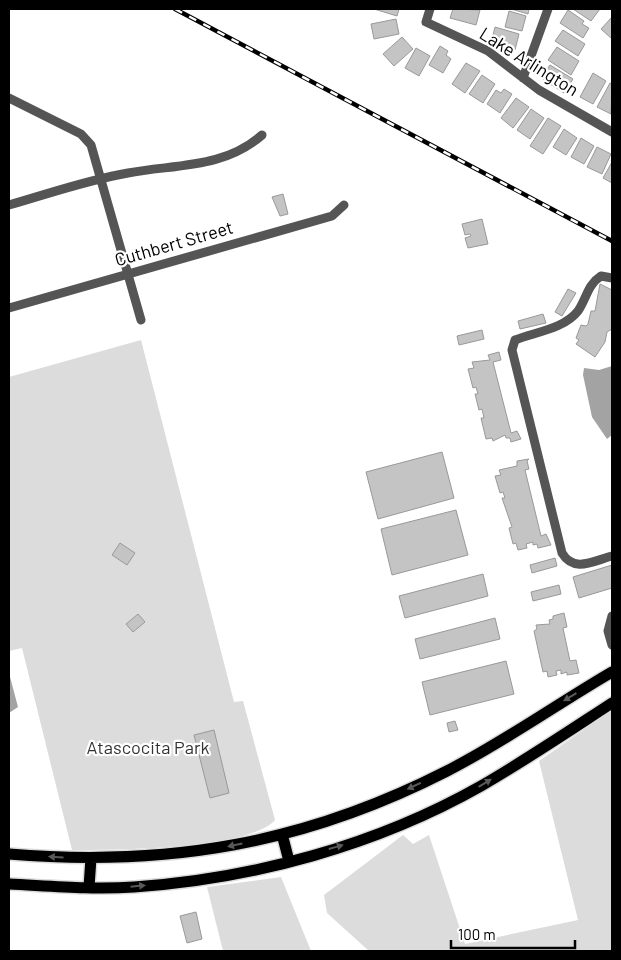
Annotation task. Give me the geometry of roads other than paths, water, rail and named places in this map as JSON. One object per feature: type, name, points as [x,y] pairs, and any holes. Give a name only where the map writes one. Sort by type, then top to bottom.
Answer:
[{"type":"main road","points":[[9,854],[126,858],[220,849],[337,819],[382,802],[448,770],[612,672]]},
{"type":"main road","points":[[9,884],[134,887],[185,881],[250,870],[378,834],[427,813],[480,786],[612,703]]},
{"type":"main road","points":[[282,834],[289,860]]},
{"type":"main road","points":[[89,887],[92,858]]},
{"type":"street","name":"Lake Arlington","points":[[430,9],[426,22],[488,52],[539,90],[612,132]]},
{"type":"street","points":[[523,78],[548,9]]},
{"type":"street","points":[[9,98],[81,134],[90,145],[141,320]]},
{"type":"street","points":[[9,206],[128,172],[196,165],[246,149],[262,135]]},
{"type":"street","name":"Cuthbert Street","points":[[9,308],[332,216],[344,205]]},
{"type":"street","points":[[612,278],[601,276],[593,280],[578,310],[569,320],[514,340],[512,350],[562,553],[567,562],[576,565],[612,556]]},
{"type":"street","points":[[612,616],[608,631],[612,645]]},
{"type":"railway","points":[[175,9],[612,241]]},
{"type":"park label","name":"Atascocita Park","points":[[148,748]]}]
